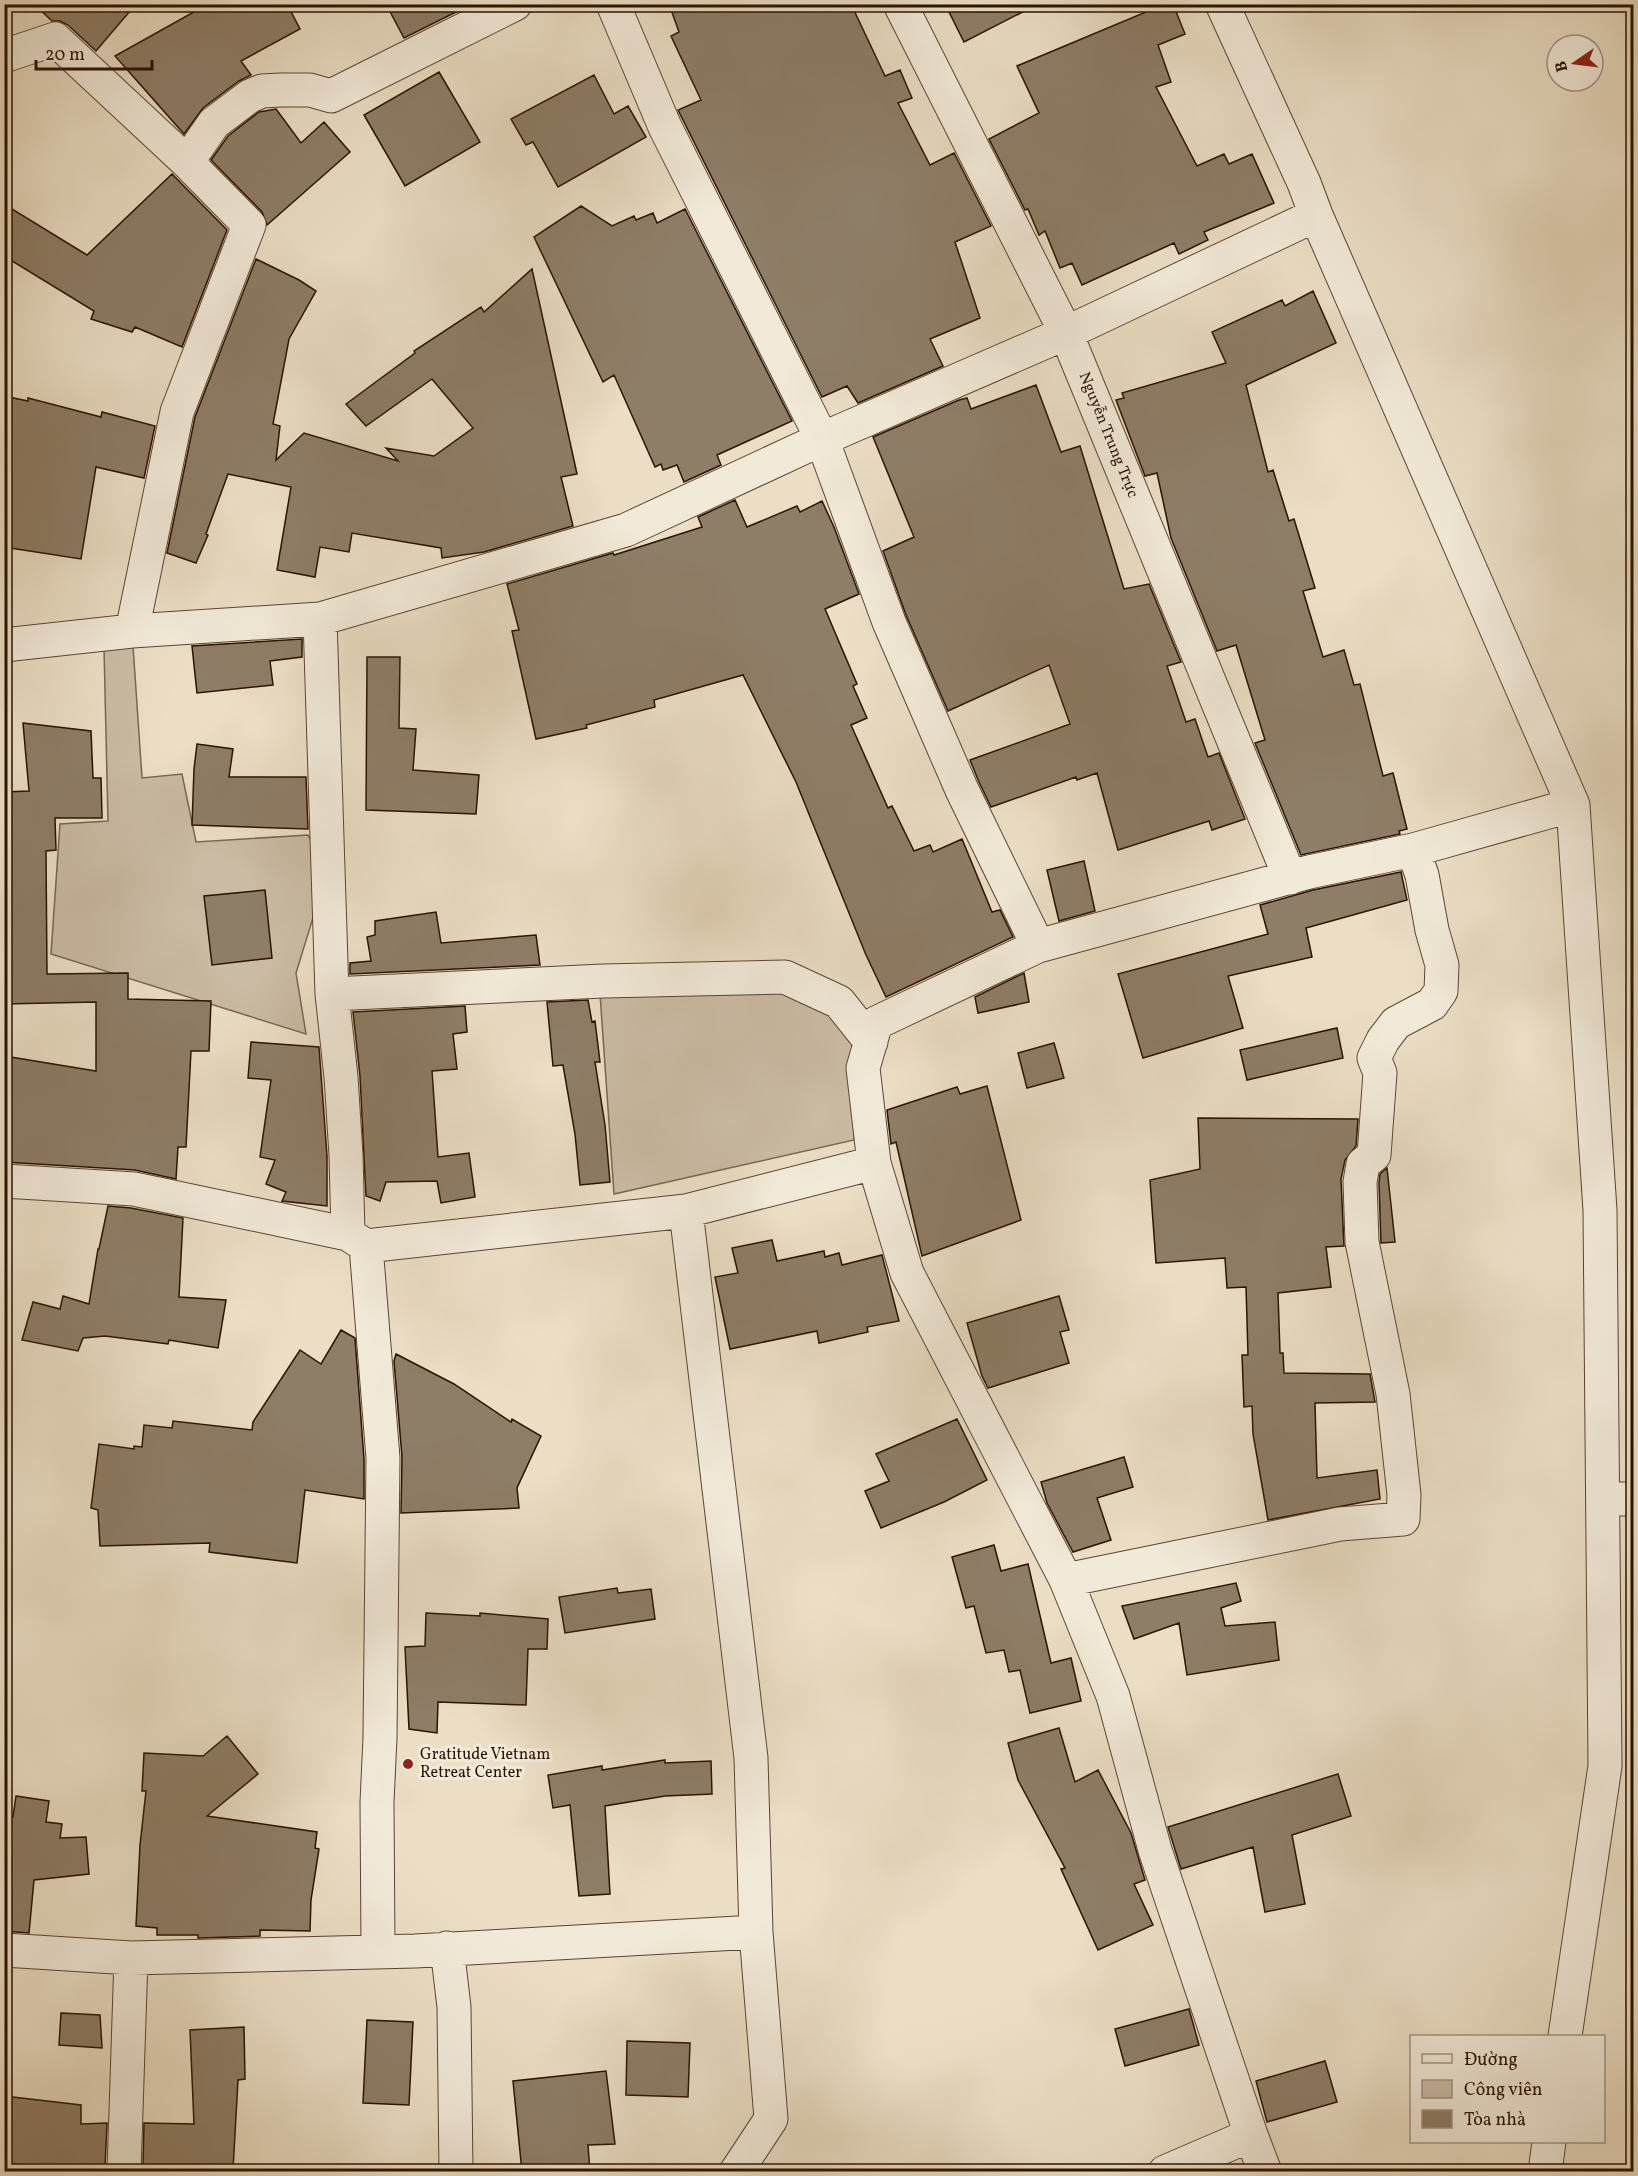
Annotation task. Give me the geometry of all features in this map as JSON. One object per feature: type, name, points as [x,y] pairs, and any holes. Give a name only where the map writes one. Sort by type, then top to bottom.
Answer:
[{"type":"street","points":[[187,162],[214,123],[250,96],[262,91],[310,90],[331,96],[514,4]]},
{"type":"street","points":[[613,4],[665,127],[822,439],[889,622],[962,790],[1038,946]]},
{"type":"street","name":"Nguyễn Trung Trực","points":[[900,4],[1066,333],[1290,878]]},
{"type":"street","points":[[1222,4],[1304,183],[1573,805],[1618,1499],[1605,1766],[1565,2035]]},
{"type":"street","points":[[4,56],[55,39],[187,162],[249,225],[177,412],[132,631]]},
{"type":"street","points":[[4,645],[132,631],[320,619],[626,530],[822,439],[1066,333],[1316,215]]},
{"type":"street","points":[[320,619],[332,994],[382,1458],[380,1738],[377,1802],[378,1950]]},
{"type":"street","points":[[1265,2172],[1155,1850],[1113,1696],[1066,1580],[907,1274],[874,1162],[863,1068],[876,1023],[1038,946],[1309,872],[1413,850],[1573,805]]},
{"type":"street","points":[[1066,1580],[1340,1524],[1403,1519],[1404,1495],[1393,1394],[1362,1242],[1360,1182],[1363,1164],[1374,1155],[1380,1073],[1374,1058],[1383,1040],[1396,1023],[1432,1004],[1441,991],[1442,965],[1432,930],[1422,875],[1413,850]]},
{"type":"street","points":[[332,994],[603,981],[785,977],[839,1002],[871,1042]]},
{"type":"street","points":[[4,1180],[134,1189],[357,1240],[686,1211],[874,1162]]},
{"type":"street","points":[[686,1211],[751,1758],[756,1932],[771,2119],[736,2172]]},
{"type":"street","points":[[4,1950],[131,1958],[447,1948],[756,1932]]},
{"type":"street","points":[[447,1948],[454,2007],[456,2172]]},
{"type":"street","points":[[124,2172],[131,1958]]},
{"type":"street","points":[[1165,2172],[1251,2135]]},
{"type":"street","points":[[1545,2172],[1549,2143]]},
{"type":"green space","points":[[132,631],[142,778],[182,774],[196,842],[308,835],[328,869],[296,973],[306,1034],[51,954],[60,824],[108,821],[104,648]]},
{"type":"green space","points":[[785,977],[859,1026],[854,1140],[614,1194],[600,994]]},
{"type":"building","points":[[34,4],[136,4],[96,51],[68,25],[60,21],[52,21]]},
{"type":"building","points":[[208,4],[287,4],[300,29],[241,61],[251,75],[239,81],[203,108],[184,134],[115,56]]},
{"type":"building","points":[[386,4],[472,4],[404,38]]},
{"type":"building","points":[[669,4],[851,4],[885,76],[900,70],[912,98],[898,103],[930,165],[954,153],[991,226],[955,242],[980,318],[930,339],[943,366],[858,403],[847,386],[822,397],[678,110],[701,100],[671,36],[679,32]]},
{"type":"building","points":[[945,4],[1038,4],[964,42]]},
{"type":"building","points":[[1165,4],[1173,4],[1185,34],[1158,45],[1171,82],[1156,87],[1197,166],[1224,154],[1229,164],[1252,154],[1274,203],[1204,232],[1208,240],[1179,254],[1174,243],[1082,285],[1072,263],[1060,268],[1045,231],[1039,235],[1028,209],[1025,210],[989,139],[1039,113],[1017,66]]},
{"type":"building","points":[[439,72],[480,142],[405,186],[364,115]]},
{"type":"building","points":[[594,75],[614,114],[628,106],[646,137],[558,187],[533,142],[526,145],[511,119]]},
{"type":"building","points":[[276,109],[301,143],[324,122],[350,152],[267,225],[262,212],[211,160],[228,136],[259,112]]},
{"type":"building","points":[[172,174],[227,230],[182,347],[135,327],[132,332],[91,319],[94,311],[4,256],[4,204],[87,255]]},
{"type":"building","points":[[581,206],[612,226],[634,216],[636,220],[653,213],[657,223],[685,209],[792,421],[717,455],[721,465],[684,482],[677,465],[663,470],[661,464],[655,467],[614,375],[603,382],[534,237]]},
{"type":"building","points":[[256,259],[316,291],[289,339],[273,424],[280,426],[276,460],[304,433],[398,461],[386,448],[434,456],[473,428],[432,379],[366,426],[346,404],[415,353],[414,351],[481,307],[484,312],[532,269],[577,474],[561,477],[573,526],[484,552],[442,558],[441,548],[352,533],[349,552],[320,547],[315,577],[277,570],[291,487],[228,474],[206,534],[208,535],[196,563],[167,553],[195,417]]},
{"type":"building","points":[[1313,291],[1336,343],[1246,385],[1268,472],[1273,470],[1289,521],[1294,519],[1315,588],[1303,591],[1323,657],[1344,650],[1354,685],[1360,684],[1383,776],[1393,773],[1407,829],[1399,831],[1400,834],[1301,855],[1255,743],[1265,740],[1236,645],[1217,651],[1171,538],[1157,473],[1145,476],[1116,400],[1124,398],[1122,393],[1226,363],[1212,332],[1282,300],[1285,306]]},
{"type":"building","points":[[1036,385],[1061,452],[1080,446],[1124,589],[1149,584],[1181,662],[1167,666],[1186,722],[1195,719],[1208,757],[1219,753],[1245,819],[1212,830],[1209,821],[1118,850],[1097,773],[1077,780],[1076,777],[991,807],[970,760],[1070,724],[1049,665],[948,711],[906,615],[883,551],[914,537],[873,437],[959,400],[967,398],[971,409]]},
{"type":"building","points":[[4,396],[28,401],[28,398],[101,417],[102,412],[155,426],[144,478],[96,467],[81,559],[4,547]]},
{"type":"building","points":[[735,500],[747,527],[797,506],[800,512],[822,501],[859,594],[825,609],[857,684],[853,686],[867,718],[851,725],[888,808],[892,806],[914,851],[930,845],[933,852],[962,839],[992,912],[1000,910],[1013,937],[886,997],[866,955],[796,782],[743,675],[654,700],[655,707],[586,725],[587,728],[536,739],[512,631],[519,630],[507,584],[613,553],[614,555],[702,527],[698,517]]},
{"type":"building","points":[[302,639],[302,657],[270,661],[273,685],[197,693],[192,646]]},
{"type":"building","points":[[367,657],[400,657],[399,728],[416,729],[413,770],[479,775],[476,814],[366,810]]},
{"type":"building","points":[[23,723],[91,731],[93,778],[101,778],[102,818],[55,818],[56,850],[46,851],[47,974],[128,973],[128,999],[211,1001],[209,1051],[191,1051],[186,1147],[178,1147],[176,1179],[135,1170],[4,1162],[4,1056],[96,1071],[96,1002],[4,1004],[4,792],[29,791]]},
{"type":"building","points":[[197,744],[233,749],[229,777],[306,777],[308,829],[192,825]]},
{"type":"building","points":[[1084,861],[1095,911],[1059,921],[1047,870]]},
{"type":"building","points":[[1401,872],[1407,900],[1306,928],[1312,957],[1228,976],[1243,1028],[1143,1058],[1118,974],[1268,934],[1260,905],[1313,890]]},
{"type":"building","points":[[265,890],[272,958],[212,965],[204,896]]},
{"type":"building","points":[[436,912],[441,943],[536,935],[540,965],[350,974],[350,963],[371,961],[367,937],[375,935],[375,921]]},
{"type":"building","points":[[1024,973],[1029,1002],[978,1013],[975,997]]},
{"type":"building","points":[[588,1000],[592,1022],[595,1021],[600,1062],[595,1062],[605,1125],[610,1182],[580,1185],[575,1134],[563,1065],[553,1066],[547,1002]]},
{"type":"building","points":[[465,1006],[467,1032],[453,1034],[457,1069],[432,1071],[438,1157],[469,1153],[475,1197],[441,1203],[437,1181],[386,1182],[380,1201],[366,1196],[360,1076],[353,1012]]},
{"type":"building","points":[[1337,1028],[1343,1058],[1247,1080],[1240,1050]]},
{"type":"building","points":[[251,1042],[319,1047],[327,1156],[327,1206],[282,1201],[286,1192],[266,1184],[275,1160],[260,1157],[271,1080],[248,1078]]},
{"type":"building","points":[[1054,1043],[1064,1078],[1027,1088],[1018,1053]]},
{"type":"building","points":[[987,1086],[1021,1220],[922,1256],[896,1142],[891,1144],[887,1110],[957,1087],[960,1094]]},
{"type":"building","points":[[1198,1118],[1358,1119],[1356,1146],[1345,1160],[1341,1179],[1344,1246],[1326,1247],[1331,1287],[1278,1293],[1280,1353],[1283,1353],[1284,1373],[1370,1374],[1375,1402],[1315,1403],[1317,1478],[1377,1470],[1380,1499],[1268,1520],[1253,1434],[1252,1406],[1244,1407],[1242,1355],[1248,1355],[1246,1287],[1227,1288],[1225,1258],[1156,1263],[1150,1180],[1200,1169]]},
{"type":"building","points":[[1387,1168],[1395,1242],[1381,1243],[1379,1183],[1380,1174]]},
{"type":"building","points":[[108,1206],[183,1218],[179,1297],[226,1300],[218,1348],[169,1340],[168,1344],[105,1336],[83,1338],[78,1351],[22,1340],[33,1302],[60,1309],[63,1296],[89,1304]]},
{"type":"building","points":[[772,1240],[777,1261],[824,1251],[825,1257],[839,1253],[842,1265],[882,1255],[899,1321],[867,1327],[868,1332],[819,1343],[817,1331],[730,1349],[715,1277],[738,1273],[732,1248]]},
{"type":"building","points":[[1059,1296],[1069,1330],[1060,1332],[1069,1363],[988,1388],[982,1376],[967,1323]]},
{"type":"building","points":[[341,1330],[355,1338],[364,1459],[364,1499],[305,1490],[297,1563],[209,1552],[210,1543],[100,1546],[98,1510],[91,1508],[99,1444],[134,1449],[134,1446],[142,1447],[144,1425],[172,1428],[173,1421],[252,1430],[253,1422],[300,1350],[321,1364]]},
{"type":"building","points":[[396,1354],[454,1384],[511,1422],[512,1419],[541,1436],[517,1488],[519,1508],[401,1513],[402,1457],[394,1361]]},
{"type":"building","points":[[957,1419],[987,1480],[944,1502],[881,1528],[865,1491],[889,1481],[876,1454]]},
{"type":"building","points":[[1124,1457],[1133,1487],[1097,1498],[1111,1540],[1073,1552],[1047,1503],[1041,1482]]},
{"type":"building","points":[[994,1545],[1001,1571],[1028,1564],[1051,1663],[1071,1658],[1081,1701],[1030,1713],[1020,1670],[1009,1672],[1004,1650],[986,1653],[974,1606],[966,1608],[952,1557]]},
{"type":"building","points":[[1236,1583],[1241,1601],[1221,1608],[1225,1626],[1275,1622],[1279,1660],[1187,1675],[1179,1623],[1134,1639],[1122,1606]]},
{"type":"building","points":[[617,1588],[618,1593],[651,1589],[655,1619],[565,1633],[559,1597]]},
{"type":"building","points":[[426,1613],[480,1616],[480,1613],[548,1619],[547,1649],[528,1649],[526,1705],[438,1702],[437,1733],[409,1729],[405,1647],[425,1646]]},
{"type":"building","points":[[1059,1728],[1075,1782],[1098,1770],[1131,1833],[1145,1880],[1134,1884],[1153,1925],[1098,1950],[1061,1869],[1065,1868],[1018,1780],[1008,1743]]},
{"type":"building","points":[[227,1736],[258,1774],[207,1816],[317,1832],[315,1848],[319,1849],[311,1900],[310,1931],[260,1930],[260,1936],[198,1938],[198,1935],[157,1935],[157,1928],[136,1926],[140,1845],[146,1791],[142,1791],[144,1753],[203,1756]]},
{"type":"building","points":[[665,1760],[665,1763],[711,1761],[712,1794],[665,1796],[605,1806],[610,1894],[579,1896],[570,1805],[553,1808],[548,1775],[602,1766],[602,1770]]},
{"type":"building","points":[[1338,1774],[1351,1816],[1292,1835],[1305,1904],[1265,1912],[1253,1847],[1181,1869],[1168,1827]]},
{"type":"building","points":[[16,1796],[49,1801],[46,1822],[62,1824],[60,1838],[86,1837],[89,1874],[34,1880],[29,1933],[4,1931],[4,1816],[13,1817]]},
{"type":"building","points":[[1189,2009],[1199,2045],[1125,2066],[1115,2029]]},
{"type":"building","points":[[61,2013],[100,2015],[102,2048],[59,2045]]},
{"type":"building","points":[[367,2020],[413,2022],[409,2105],[363,2103]]},
{"type":"building","points":[[244,2027],[245,2079],[238,2080],[233,2170],[143,2166],[144,2123],[194,2124],[190,2030]]},
{"type":"building","points":[[627,2041],[690,2043],[688,2097],[626,2095]]},
{"type":"building","points":[[1325,2061],[1337,2102],[1267,2122],[1256,2081]]},
{"type":"building","points":[[606,2071],[615,2144],[588,2145],[590,2172],[522,2172],[513,2081]]},
{"type":"building","points":[[4,2096],[81,2105],[81,2124],[107,2123],[105,2166],[93,2166],[93,2172],[45,2172],[45,2168],[4,2163]]},
{"type":"place","name":"Gratitude Vietnam Retreat Center","points":[[408,1764]]}]
